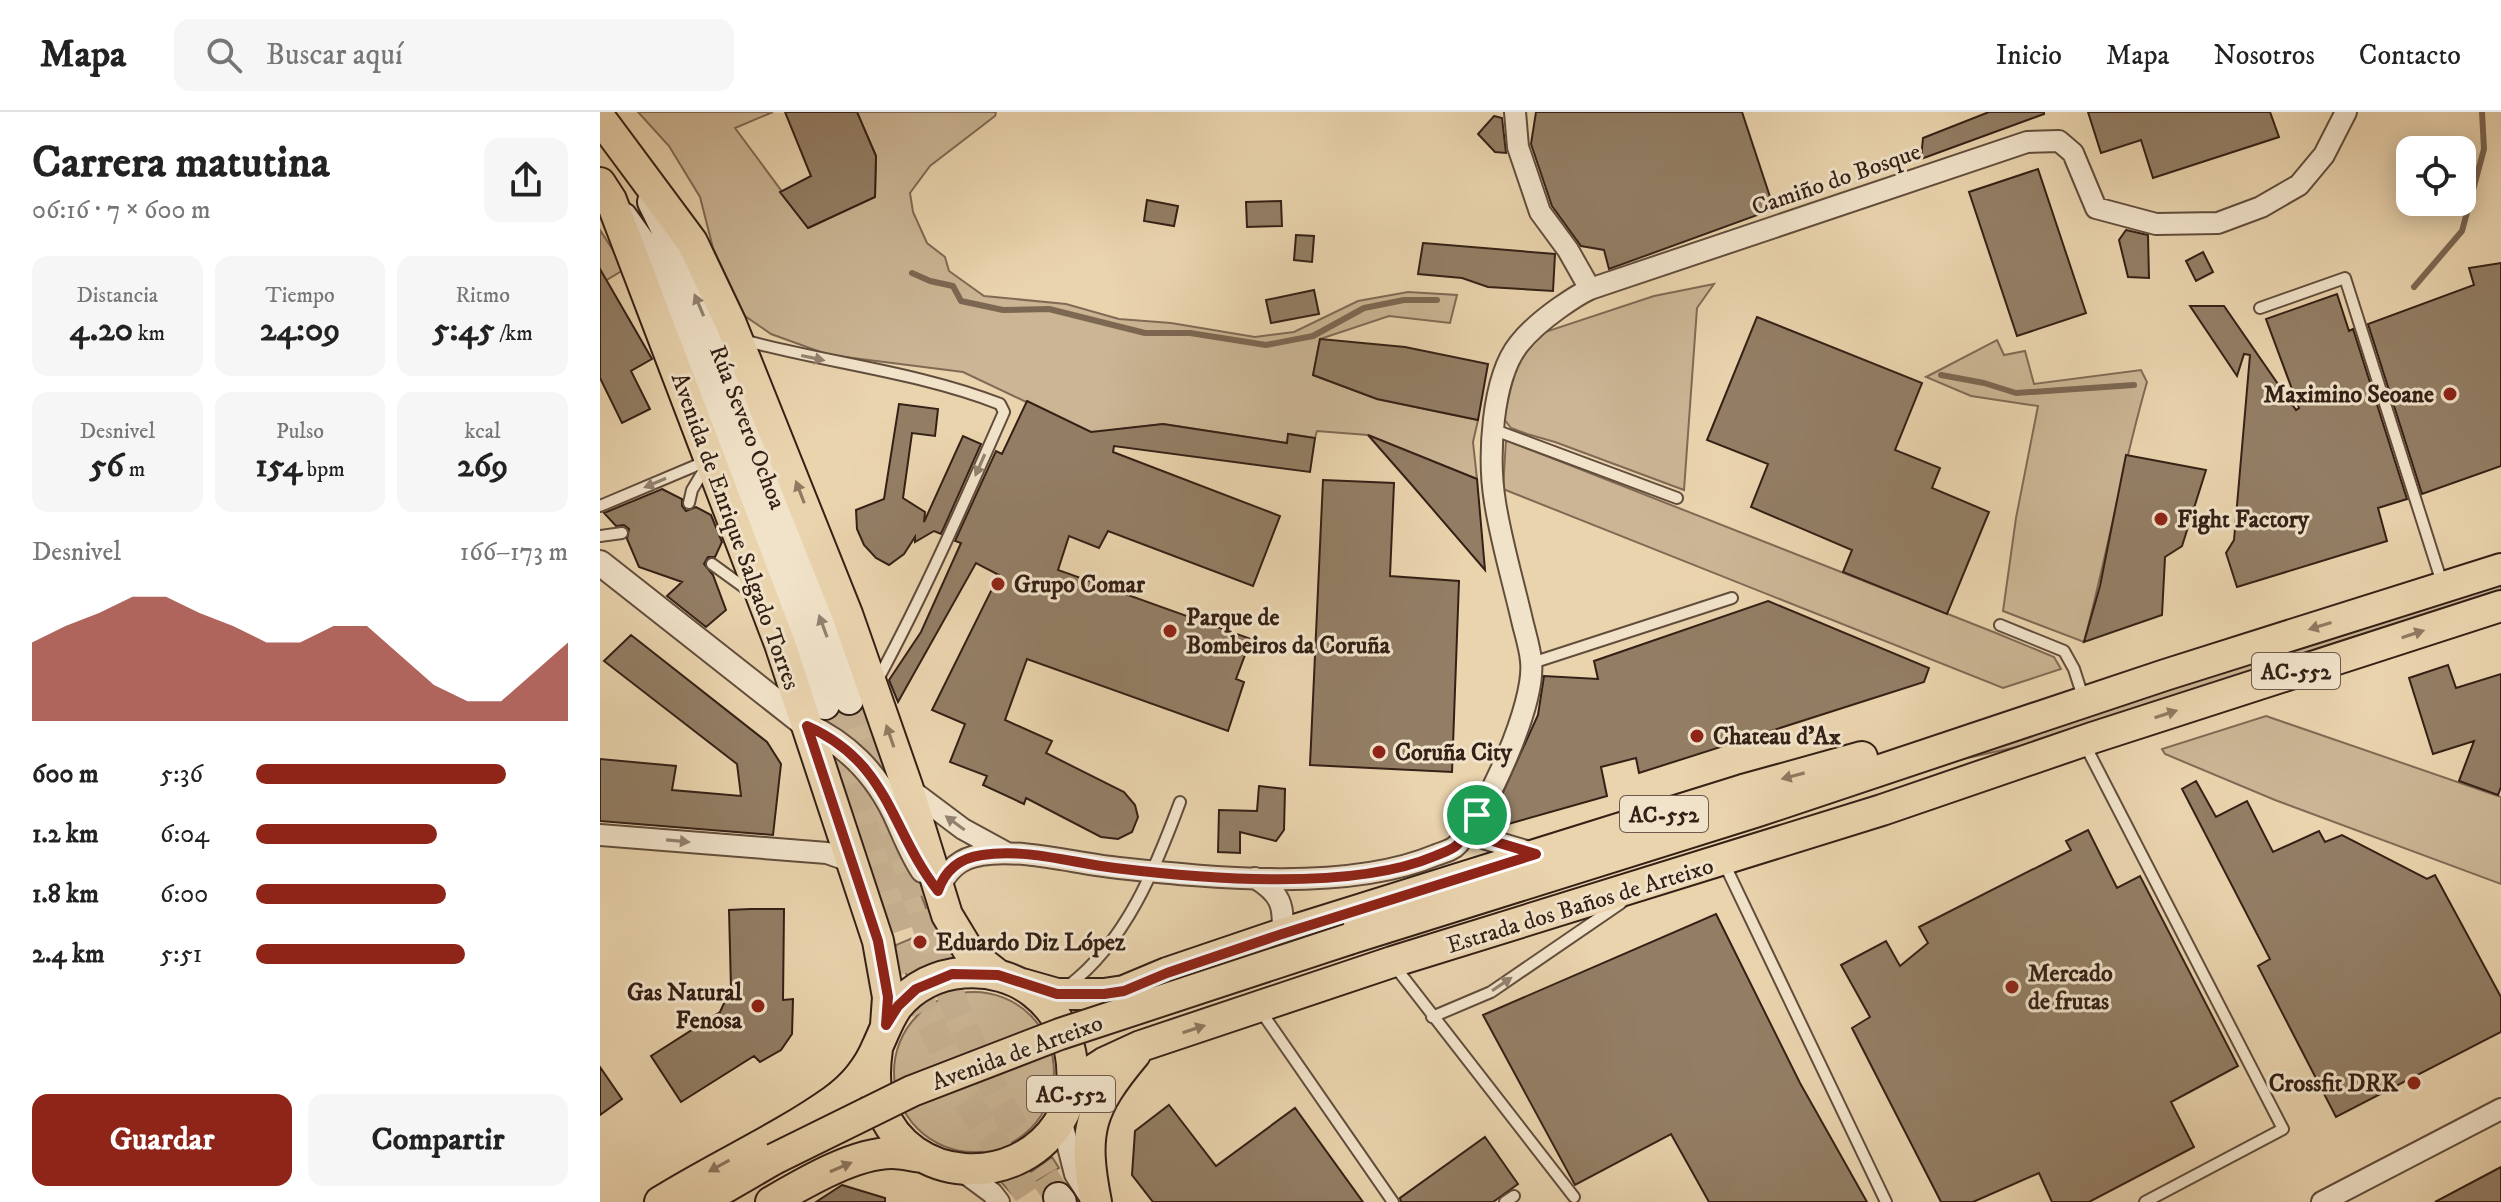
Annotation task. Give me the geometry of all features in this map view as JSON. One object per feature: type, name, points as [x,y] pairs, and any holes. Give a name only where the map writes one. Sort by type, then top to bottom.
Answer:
[{"type":"main road","name":"Avenida de Enrique Salgado Torres","points":[[600,118],[692,242],[737,338],[819,541],[839,704],[853,867],[878,941],[888,997],[881,1037]]},
{"type":"main road","name":"Rúa Severo Ochoa","points":[[631,161],[676,249],[783,516],[839,704]]},
{"type":"main road","name":"Avenida de Enrique Salgado Torres","points":[[606,191],[764,601],[839,704],[907,786],[947,915],[970,953],[1010,979]]},
{"type":"main road","name":"Rúa Severo Ochoa","points":[[606,191],[655,262],[761,525],[839,704]]},
{"type":"main road","name":"Estrada dos Baños de Arteixo","points":[[1351,946],[2165,675],[2501,569]]},
{"type":"main road","name":"Estrada dos Baños de Arteixo","points":[[1073,1083],[1104,1063],[1141,1046],[1392,962],[1882,810],[2501,606]]},
{"type":"main road","name":"Estrada dos Baños de Arteixo","points":[[1167,973],[1283,927],[1743,790],[2165,675]]},
{"type":"main road","name":"Estrada dos Baños de Arteixo","points":[[1351,946],[1869,791],[2088,740]]},
{"type":"main road","points":[[778,1154],[840,1073],[858,1044],[869,1012],[873,978],[853,867]]},
{"type":"main road","name":"Avenida de Enrique Salgado Torres","points":[[938,891],[978,937],[1013,961],[1067,987],[1167,973]]},
{"type":"main road","name":"Avenida de Arteixo","points":[[660,1202],[778,1154],[912,1091],[1045,1039],[1351,946]]},
{"type":"main road","points":[[881,1037],[898,1006],[907,997],[952,974],[1067,987]]},
{"type":"main road","name":"AC-552","points":[[881,1037],[873,1072],[880,1107],[890,1127],[903,1142],[923,1157],[961,1170],[1000,1167],[1018,1159],[1050,1135],[1070,1102],[1073,1083],[1066,1034],[1046,1003],[1010,979]]},
{"type":"main road","name":"Avenida de Arteixo","points":[[726,1202],[822,1108],[850,1087],[881,1037]]},
{"type":"main road","points":[[1095,1202],[1089,1166],[1089,1139],[1094,1113],[1109,1085],[1141,1046]]},
{"type":"main road","points":[[771,1202],[802,1184],[867,1156],[893,1153],[923,1157]]},
{"type":"main road","name":"Avenida de Arteixo","points":[[700,1202],[778,1154]]},
{"type":"street","points":[[1515,112],[1518,147],[1540,212],[1568,250],[1590,289]]},
{"type":"street","name":"Camiño do Bosque","points":[[1319,877],[1409,867],[1456,847],[1499,773],[1527,695],[1532,663],[1495,501],[1491,428],[1509,363],[1518,345],[1546,317],[1590,289],[2027,142],[2059,141],[2073,153],[2096,208],[2156,224],[2218,223],[2261,207],[2299,185],[2324,155],[2342,115]]},
{"type":"street","points":[[600,563],[839,704],[829,735],[851,752],[873,778],[893,809],[919,864],[938,891],[949,869],[979,855],[1007,853],[1154,871],[1255,878],[1319,877]]},
{"type":"street","points":[[907,786],[963,829],[1007,853]]},
{"type":"street","points":[[1477,815],[1486,839],[1536,854]]},
{"type":"street","points":[[600,835],[827,853],[844,859],[853,867]]},
{"type":"street","points":[[1283,927],[1291,892],[1319,877]]},
{"type":"street","points":[[1255,878],[1277,895],[1283,927]]},
{"type":"street","points":[[2322,1202],[2501,1109]]},
{"type":"street","points":[[1061,1119],[1075,1174],[1095,1202]]},
{"type":"street","points":[[961,1170],[999,1202]]},
{"type":"lane","points":[[2260,308],[2345,278],[2443,588]]},
{"type":"lane","points":[[737,338],[807,357],[948,386],[1000,404],[1004,412],[928,582],[839,704]]},
{"type":"lane","points":[[1491,428],[1677,498]]},
{"type":"lane","points":[[689,503],[692,490],[711,460]]},
{"type":"lane","points":[[600,506],[711,460]]},
{"type":"lane","points":[[600,536],[622,533]]},
{"type":"lane","points":[[712,564],[764,601]]},
{"type":"lane","points":[[1532,663],[1732,598]]},
{"type":"lane","points":[[2000,625],[2064,651],[2083,697]]},
{"type":"lane","points":[[2088,740],[2283,1129],[2145,1202]]},
{"type":"lane","points":[[1067,987],[1101,952],[1137,902],[1154,871],[1180,802]]},
{"type":"lane","points":[[1722,860],[1887,1201]]},
{"type":"lane","points":[[1432,1017],[1491,992],[1646,884]]},
{"type":"lane","points":[[1392,962],[1574,1197]]},
{"type":"lane","points":[[1258,1007],[1393,1202]]},
{"type":"shaded area","points":[[638,112],[773,112],[735,128],[809,228],[875,196],[876,156],[857,112],[996,112],[995,116],[930,166],[910,193],[913,212],[927,243],[945,257],[949,271],[984,296],[1066,304],[1119,319],[1171,323],[1255,337],[1294,332],[1358,301],[1408,292],[1457,295],[1450,323],[1389,316],[1320,339],[1313,375],[1377,399],[1478,420],[1473,442],[1477,479],[1368,435],[1317,431],[1315,438],[1289,434],[1287,443],[1163,424],[1112,430],[1115,444],[963,372],[829,355],[771,334],[745,316],[713,248],[700,197],[669,146]]},
{"type":"shaded area","points":[[600,230],[625,269],[600,284]]},
{"type":"shaded area","points":[[1714,284],[1697,308],[1684,490],[1511,428],[1504,419],[1519,363],[1539,334],[1654,296]]},
{"type":"shaded area","points":[[1997,340],[2004,355],[2025,351],[2034,384],[2141,370],[2147,382],[2084,642],[2003,611],[2016,518],[2038,406],[1971,396],[1926,377]]},
{"type":"shaded area","points":[[1506,440],[1996,633],[2054,657],[2061,669],[2003,688],[1503,489]]},
{"type":"shaded area","points":[[2501,581],[2501,595],[2038,742],[1941,764],[1941,760]]},
{"type":"shaded area","points":[[864,702],[890,776],[887,778],[816,718]]},
{"type":"shaded area","points":[[2266,716],[2501,797],[2501,884],[2275,800],[2165,754],[2162,749]]},
{"type":"shaded area","points":[[827,749],[850,764],[877,801],[906,857],[929,916],[892,931]]},
{"type":"shaded area","points":[[934,929],[942,944],[959,960],[908,979],[896,945]]},
{"type":"shaded area","points":[[974,992],[1005,998],[1031,1015],[1048,1041],[1054,1072],[1048,1103],[1031,1129],[1005,1146],[974,1152],[943,1146],[917,1129],[900,1103],[894,1072],[900,1041],[917,1015],[943,998]]},
{"type":"shaded area","points":[[1052,1157],[1059,1168],[1013,1195],[1001,1182],[1025,1176]]},
{"type":"building","points":[[785,112],[857,112],[876,156],[875,197],[808,228],[780,192],[811,176]]},
{"type":"building","points":[[1536,112],[1742,112],[1774,209],[1609,269],[1604,250],[1581,246],[1552,206],[1531,144]]},
{"type":"building","points":[[1989,112],[2044,114],[1921,159],[1923,138]]},
{"type":"building","points":[[2088,112],[2270,112],[2279,137],[2153,178],[2141,140],[2101,153]]},
{"type":"building","points":[[1494,116],[1502,118],[1506,153],[1495,152],[1478,134]]},
{"type":"building","points":[[2038,169],[2086,313],[2017,336],[1969,192]]},
{"type":"building","points":[[1147,200],[1178,206],[1174,226],[1144,221]]},
{"type":"building","points":[[1281,201],[1282,226],[1247,227],[1246,202]]},
{"type":"building","points":[[2126,230],[2148,235],[2149,278],[2128,277],[2119,240]]},
{"type":"building","points":[[1296,235],[1314,236],[1312,262],[1294,260]]},
{"type":"building","points":[[1423,243],[1555,254],[1553,291],[1488,287],[1462,278],[1418,274]]},
{"type":"building","points":[[2203,252],[2213,272],[2196,281],[2186,261]]},
{"type":"building","name":"Maximino Seoane","points":[[2501,263],[2501,466],[2422,494],[2368,324],[2474,285],[2469,268]]},
{"type":"building","points":[[600,269],[652,359],[631,371],[650,409],[622,423],[600,378]]},
{"type":"building","points":[[1314,290],[1319,314],[1271,323],[1266,300]]},
{"type":"building","points":[[2337,294],[2349,331],[2353,329],[2407,499],[2378,508],[2387,541],[2237,587],[2226,553],[2234,540],[2250,355],[2244,354],[2237,376],[2190,306],[2224,306],[2296,410],[2299,408],[2266,319]]},
{"type":"building","points":[[1757,317],[1922,383],[1895,450],[1940,468],[1932,488],[1989,512],[1947,614],[1843,572],[1852,550],[1751,507],[1768,464],[1707,440]]},
{"type":"building","points":[[1320,339],[1405,347],[1488,364],[1478,420],[1377,399],[1313,375]]},
{"type":"building","points":[[1027,401],[1091,432],[1163,424],[1287,443],[1288,434],[1315,438],[1310,472],[1114,446],[1113,452],[1280,516],[1253,586],[1108,531],[1099,548],[1069,536],[1058,570],[1251,639],[1236,679],[1244,682],[1228,731],[1027,659],[1005,720],[1052,741],[1046,753],[1124,792],[1135,805],[1138,817],[1132,832],[1118,839],[1101,837],[1026,798],[1024,804],[983,785],[987,776],[950,762],[965,724],[932,710],[999,575],[976,563],[898,702],[889,680],[921,632],[961,543],[955,541],[996,451],[1002,454]]},
{"type":"building","points":[[899,404],[938,409],[935,436],[912,433],[903,498],[925,512],[924,522],[963,436],[981,444],[941,534],[934,531],[915,542],[915,537],[904,554],[889,565],[876,558],[864,545],[857,529],[856,510],[884,499]]},
{"type":"building","points":[[1368,435],[1477,479],[1485,570],[1411,484]]},
{"type":"building","points":[[2126,455],[2206,470],[2182,546],[2165,557],[2162,615],[2084,642],[2100,586]]},
{"type":"building","points":[[1323,480],[1394,483],[1390,576],[1459,581],[1452,772],[1310,765]]},
{"type":"building","points":[[662,489],[682,499],[686,511],[696,507],[711,515],[722,542],[715,557],[708,557],[704,564],[713,575],[726,610],[706,627],[667,596],[682,582],[639,567],[627,539],[629,529],[624,525],[616,526],[604,513]]},
{"type":"building","points":[[1768,601],[1929,668],[1924,682],[1639,773],[1636,758],[1601,767],[1607,796],[1501,826],[1493,814],[1538,715],[1544,676],[1598,679],[1594,661]]},
{"type":"building","points":[[631,635],[767,742],[781,764],[773,835],[600,821],[600,759],[676,766],[672,790],[741,796],[737,764],[604,661]]},
{"type":"building","points":[[2448,665],[2456,688],[2501,674],[2501,787],[2498,795],[2459,781],[2474,741],[2433,754],[2409,678]]},
{"type":"building","points":[[2196,781],[2216,817],[2247,801],[2273,852],[2319,831],[2325,842],[2342,835],[2427,879],[2435,875],[2501,997],[2501,1032],[2336,1117],[2258,966],[2270,959],[2182,789]]},
{"type":"building","points":[[1259,786],[1285,789],[1284,830],[1276,841],[1240,832],[1240,853],[1218,852],[1219,810],[1257,811]]},
{"type":"building","points":[[2088,830],[2117,888],[2140,876],[2238,1066],[2171,1102],[2194,1147],[2089,1202],[2052,1202],[2039,1173],[1973,1202],[1941,1202],[1852,1028],[1870,1017],[1841,965],[1886,941],[1900,966],[1928,943],[1919,927],[2071,850],[2066,841]]},
{"type":"building","name":"Gas Natural Fenosa","points":[[784,909],[783,1000],[793,999],[792,1034],[781,1050],[760,1062],[754,1056],[681,1102],[651,1056],[720,1012],[731,988],[729,910]]},
{"type":"building","points":[[1716,914],[1800,1083],[1867,1202],[1709,1202],[1671,1134],[1575,1185],[1483,1015]]},
{"type":"building","points":[[600,1067],[622,1099],[600,1115]]},
{"type":"building","points":[[1169,1105],[1216,1166],[1295,1108],[1363,1202],[1153,1202],[1132,1175],[1135,1131]]},
{"type":"building","points":[[1485,1137],[1518,1184],[1493,1202],[1401,1202],[1400,1198]]},
{"type":"building","points":[[2501,1167],[2501,1202],[2435,1202]]},
{"type":"building","points":[[842,1185],[885,1198],[885,1202],[816,1202]]},
{"type":"waterway","points":[[2414,287],[2462,231],[2484,149],[2482,112]]},
{"type":"waterway","points":[[912,273],[953,286],[961,301],[1003,310],[1049,309],[1145,333],[1190,333],[1266,345],[1313,336],[1364,308],[1404,300],[1437,300]]},
{"type":"waterway","points":[[1941,375],[2016,393],[2134,385]]},
{"type":"tunnel","points":[[849,700],[880,788]]},
{"type":"tunnel","points":[[825,705],[924,1009],[964,1096],[1033,1202]]},
{"type":"tunnel","points":[[894,831],[961,1020],[1012,1123],[1058,1197]]},
{"type":"place","name":"Maximino Seoane","points":[[2450,394]]},
{"type":"place","name":"Fight Factory","points":[[2161,519]]},
{"type":"place","name":"Grupo Comar","points":[[998,584]]},
{"type":"place","name":"Parque de Bombeiros da Coruña","points":[[1170,631]]},
{"type":"place","name":"Chateau d'Ax","points":[[1697,736]]},
{"type":"place","name":"Coruña City","points":[[1379,752]]},
{"type":"place","name":"Eduardo Diz López","points":[[920,942]]},
{"type":"place","name":"Mercado de frutas","points":[[2012,987]]},
{"type":"place","name":"Gas Natural Fenosa","points":[[758,1006]]},
{"type":"place","name":"Crossfit DRK","points":[[2414,1083]]},
{"type":"route","points":[[807,726],[829,735],[851,752],[873,778],[893,809],[919,864],[938,891],[949,869],[979,855],[1007,853],[1187,874],[1255,878],[1361,874],[1409,867],[1456,847],[1477,815],[1486,839],[1536,854],[1282,934],[1124,991],[1057,994],[998,975],[976,972],[952,974],[916,989],[898,1006],[886,1025],[888,997],[878,941],[807,726]]}]
